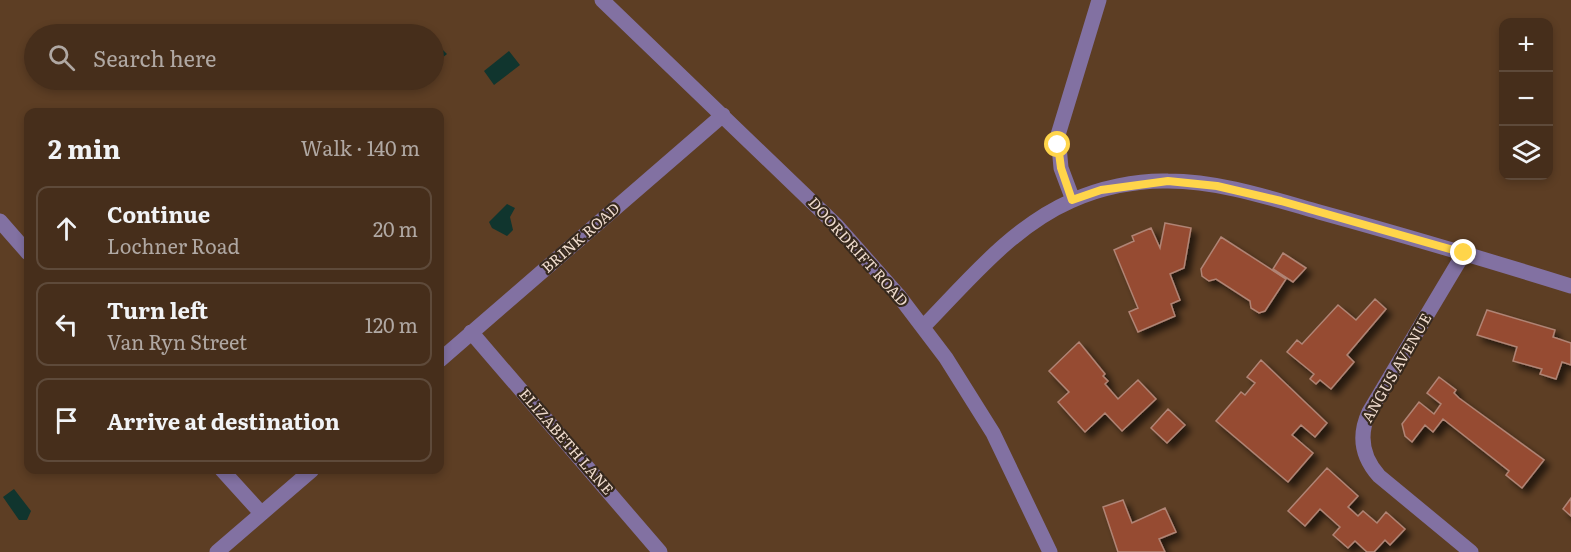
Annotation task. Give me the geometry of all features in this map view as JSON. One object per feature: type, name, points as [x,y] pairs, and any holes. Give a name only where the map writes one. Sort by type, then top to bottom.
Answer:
[{"type":"street","name":"DOORDRIFT ROAD","points":[[602,0],[837,226],[924,327],[993,433],[1050,552]]},
{"type":"street","points":[[1072,200],[1061,168],[1058,135],[1099,0]]},
{"type":"street","name":"BRINK ROAD","points":[[444,356],[723,116]]},
{"type":"street","points":[[924,327],[1014,236],[1051,211],[1072,200],[1101,190],[1168,181],[1217,186],[1292,204],[1571,286]]},
{"type":"street","points":[[0,221],[24,248]]},
{"type":"street","name":"ANGUS AVENUE","points":[[1464,253],[1369,412],[1364,422],[1362,443],[1368,462],[1379,476],[1471,552]]},
{"type":"street","name":"ELIZABETH LANE","points":[[471,332],[660,552]]},
{"type":"street","points":[[226,474],[261,513]]},
{"type":"street","points":[[217,552],[307,474]]},
{"type":"water","points":[[509,51],[520,65],[494,85],[484,71]]},
{"type":"water","points":[[507,204],[515,208],[510,217],[513,230],[507,236],[492,228],[489,222]]},
{"type":"water","points":[[14,489],[31,511],[27,520],[19,520],[3,497]]},
{"type":"building","points":[[1165,223],[1191,228],[1184,268],[1170,274],[1180,300],[1171,304],[1175,316],[1138,332],[1129,312],[1138,308],[1114,250],[1134,241],[1132,236],[1151,228],[1160,248]]},
{"type":"building","points":[[1221,237],[1286,279],[1265,311],[1259,313],[1251,308],[1250,301],[1216,279],[1209,281],[1202,276],[1201,269]]},
{"type":"building","points":[[1283,253],[1306,268],[1293,282],[1273,269]]},
{"type":"building","points":[[1375,299],[1386,309],[1347,355],[1354,362],[1331,389],[1320,380],[1316,384],[1310,379],[1314,374],[1287,352],[1297,340],[1302,344],[1338,305],[1356,320]]},
{"type":"building","points":[[1487,310],[1555,330],[1553,337],[1571,343],[1571,365],[1562,362],[1556,379],[1540,374],[1542,369],[1513,361],[1517,347],[1477,335]]},
{"type":"building","points":[[1079,342],[1105,374],[1103,376],[1108,381],[1105,384],[1118,399],[1138,380],[1156,399],[1122,431],[1105,413],[1085,432],[1058,402],[1069,392],[1049,371]]},
{"type":"building","points":[[1261,360],[1327,423],[1315,437],[1301,425],[1292,435],[1313,453],[1288,482],[1216,421],[1241,392],[1245,395],[1255,383],[1247,377]]},
{"type":"building","points":[[1439,377],[1456,390],[1454,393],[1459,398],[1544,460],[1522,488],[1506,475],[1509,471],[1443,419],[1433,432],[1425,425],[1412,442],[1405,436],[1402,424],[1419,402],[1434,414],[1441,404],[1427,393]]},
{"type":"building","points":[[1168,409],[1185,425],[1167,443],[1151,428]]},
{"type":"building","points":[[1327,468],[1358,496],[1348,507],[1358,516],[1363,511],[1377,523],[1386,512],[1405,529],[1390,545],[1385,540],[1374,552],[1367,552],[1355,541],[1348,548],[1333,535],[1340,527],[1320,509],[1305,526],[1288,511]]},
{"type":"building","points":[[1571,498],[1571,516],[1563,509]]},
{"type":"building","points":[[1123,500],[1132,523],[1165,508],[1176,532],[1159,539],[1165,552],[1118,552],[1103,507]]},
{"type":"route","points":[[1058,145],[1061,168],[1072,200],[1101,190],[1134,184],[1168,181],[1217,186],[1281,201],[1464,253]]}]
